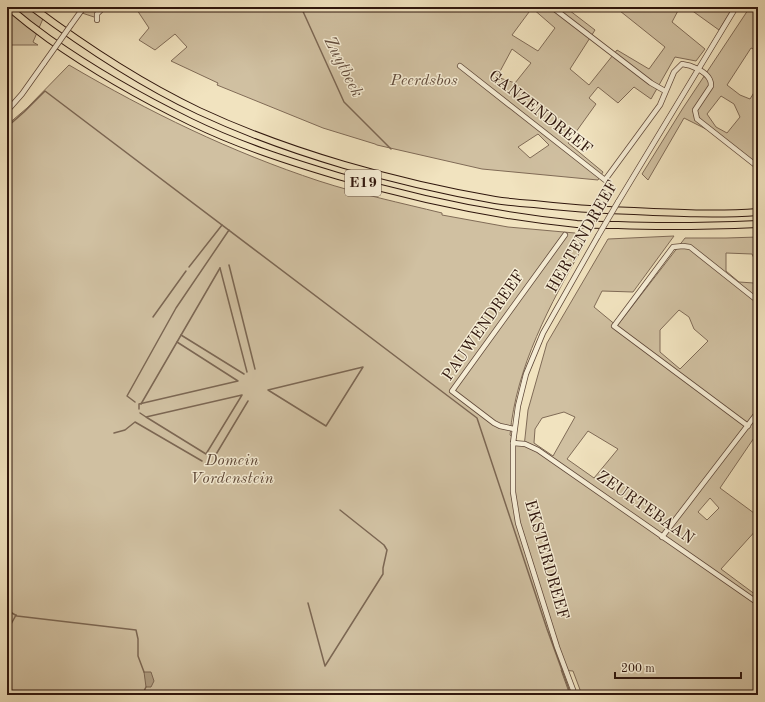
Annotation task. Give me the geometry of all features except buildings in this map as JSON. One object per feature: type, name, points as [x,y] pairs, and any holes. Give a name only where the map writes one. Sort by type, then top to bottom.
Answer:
[{"type":"highway","name":"E19","points":[[8,7],[50,39],[99,70],[146,98],[193,122],[243,144],[296,164],[361,183],[420,198],[494,213],[579,224],[668,227],[758,224]]},
{"type":"highway","name":"E19","points":[[32,7],[58,27],[107,59],[199,111],[301,151],[363,170],[496,200],[550,206],[581,209],[671,212],[758,212]]},
{"type":"street","points":[[7,111],[22,94],[84,7]]},
{"type":"street","points":[[97,20],[97,14],[104,7]]},
{"type":"street","points":[[552,7],[650,83],[665,91]]},
{"type":"street","name":"HERTENDREEF","points":[[514,429],[526,374],[543,332],[618,202],[736,7]]},
{"type":"street","name":"HERTENDREEF","points":[[605,180],[660,105],[674,72],[682,64],[698,69]]},
{"type":"street","name":"GANZENDREEF","points":[[460,66],[605,180]]},
{"type":"street","points":[[698,69],[710,80],[711,86],[695,110],[697,119],[758,167]]},
{"type":"street","name":"PAUWENDREEF","points":[[514,429],[494,423],[452,391],[565,235]]},
{"type":"street","points":[[748,426],[614,326],[673,247],[690,246],[758,301]]},
{"type":"street","points":[[662,537],[758,412]]},
{"type":"street","name":"EKSTERDREEF","points":[[514,429],[513,492],[518,523],[557,647],[575,695]]},
{"type":"street","name":"ZEURTEBAAN","points":[[513,443],[525,444],[538,450],[758,603]]},
{"type":"green space","points":[[7,7],[48,7],[33,42],[38,45],[7,45]]},
{"type":"green space","points":[[86,7],[101,7],[94,17],[82,13]]},
{"type":"green space","name":"Peerdsbos","points":[[135,7],[565,7],[595,30],[570,69],[589,85],[617,50],[649,69],[665,47],[615,7],[680,7],[672,22],[705,49],[696,61],[675,57],[651,99],[634,87],[618,103],[598,87],[589,98],[596,104],[568,143],[603,172],[598,180],[482,169],[377,145],[323,128],[217,85],[218,83],[171,61],[187,47],[175,34],[155,50],[139,40],[149,28]],"holes":[[[532,8],[555,28],[538,51],[512,35]],[[512,49],[531,63],[515,83],[497,77]],[[538,134],[549,145],[530,158],[518,147]]]},
{"type":"green space","points":[[687,7],[733,7],[719,30]]},
{"type":"green space","points":[[750,7],[758,7],[758,51],[751,48],[727,85],[740,95],[750,99],[758,86],[758,166],[712,132],[684,118],[648,180],[642,174],[683,108]],"holes":[[[721,96],[734,104],[740,117],[727,133],[716,127],[707,114]]]},
{"type":"green space","name":"Domein Vordenstein","points":[[69,65],[129,99],[191,130],[286,170],[334,186],[442,213],[442,215],[508,227],[575,233],[584,245],[547,313],[536,337],[519,385],[510,435],[524,447],[528,410],[547,343],[608,239],[674,236],[633,292],[602,291],[594,307],[617,326],[685,238],[758,237],[758,267],[752,254],[726,253],[726,271],[739,282],[754,283],[758,273],[758,432],[720,488],[758,516],[758,528],[721,569],[756,595],[758,594],[758,695],[582,695],[573,671],[561,670],[570,695],[7,695],[7,125],[27,108]],"holes":[[[679,310],[689,317],[694,329],[708,341],[680,369],[660,352],[660,330]],[[564,412],[575,417],[553,456],[534,443],[535,429],[542,418]],[[588,431],[618,449],[594,478],[567,459]],[[710,498],[719,508],[707,520],[698,512]]]},
{"type":"shaded area","points":[[144,672],[151,672],[154,681],[151,687],[146,687]]},
{"type":"waterway","name":"Zuytbeek","points":[[301,7],[344,102],[391,149]]},
{"type":"waterway","points":[[7,127],[45,91],[477,418],[547,629],[571,695]]},
{"type":"waterway","points":[[189,267],[222,225]]},
{"type":"waterway","points":[[135,402],[127,396],[176,308],[229,230]]},
{"type":"waterway","points":[[229,265],[255,369]]},
{"type":"waterway","points":[[220,268],[247,372]]},
{"type":"waterway","points":[[141,404],[220,268]]},
{"type":"waterway","points":[[153,317],[186,271]]},
{"type":"waterway","points":[[181,335],[244,374]]},
{"type":"waterway","points":[[139,409],[139,404],[238,381],[177,342]]},
{"type":"waterway","points":[[363,367],[326,426],[268,390],[363,367]]},
{"type":"waterway","points":[[140,413],[146,417],[206,454],[242,395],[146,417]]},
{"type":"waterway","points":[[215,456],[248,401]]},
{"type":"waterway","points":[[114,433],[125,430],[135,422],[202,461]]},
{"type":"waterway","points":[[308,603],[325,666],[383,574],[387,550],[384,545],[340,510]]},
{"type":"waterway","points":[[7,610],[17,616],[136,630],[138,639],[138,656],[144,672]]},
{"type":"waterway","points":[[7,639],[10,626],[16,615]]},
{"type":"waterway","points":[[145,695],[144,691],[146,687]]}]
